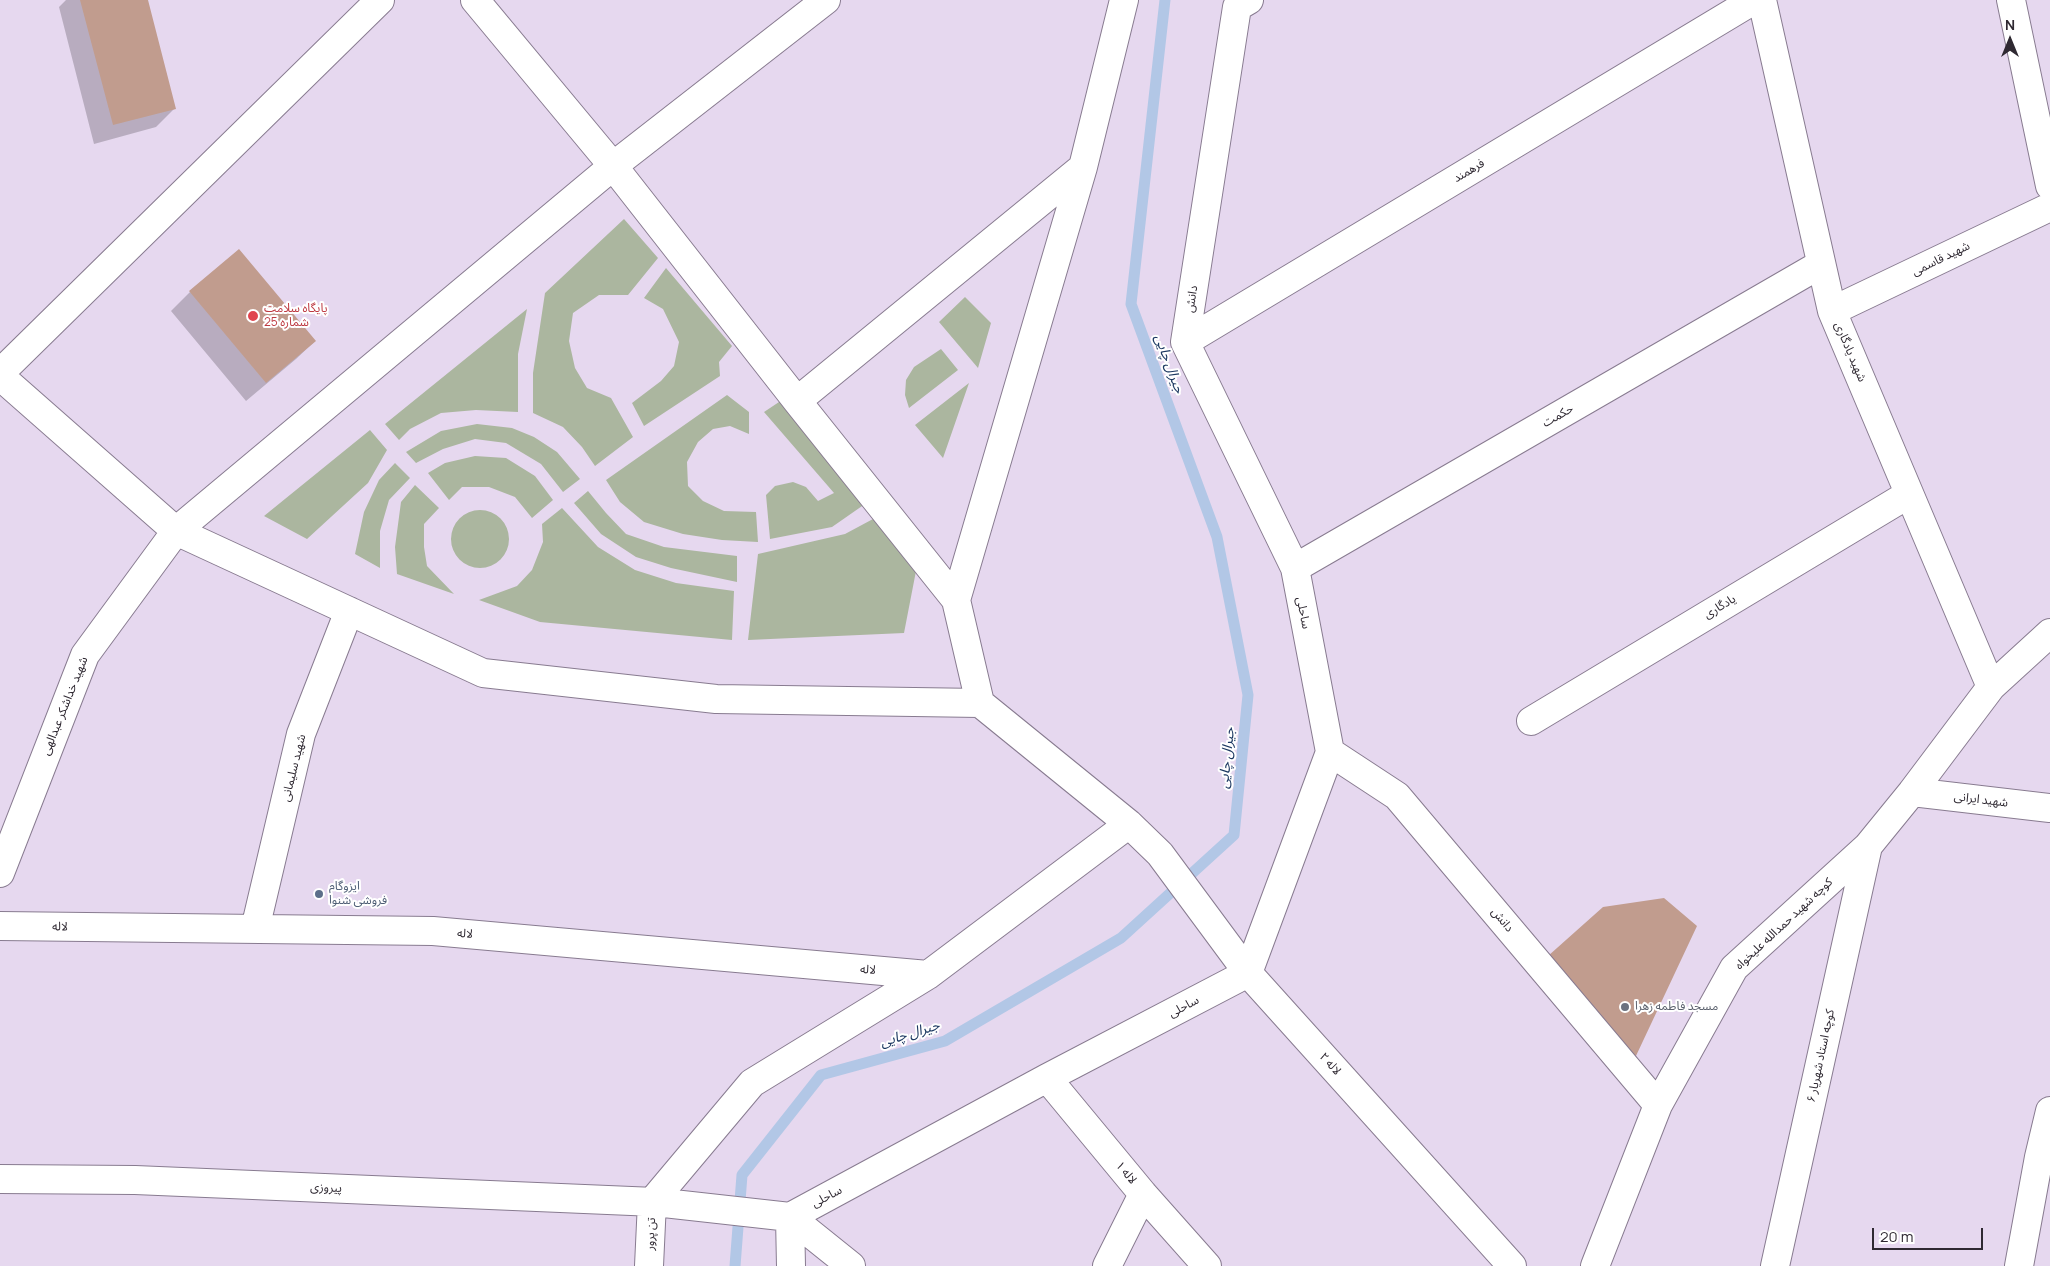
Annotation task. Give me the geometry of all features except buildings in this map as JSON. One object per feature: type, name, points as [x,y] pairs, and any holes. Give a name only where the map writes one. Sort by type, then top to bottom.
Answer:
[{"type":"street","points":[[380,0],[0,374],[176,531],[483,673],[716,699],[980,703],[956,600],[613,166],[475,0]]},
{"type":"street","name":"شهید خداشکر عبدالهی","points":[[0,873],[85,655],[176,531],[613,166],[826,0]]},
{"type":"street","points":[[956,600],[1083,167],[1124,0]]},
{"type":"street","name":"فرهمند","points":[[1185,342],[1754,0]]},
{"type":"street","name":"شهید یادگاری","points":[[1762,0],[1832,311],[1991,687]]},
{"type":"street","points":[[2011,0],[2050,186]]},
{"type":"street","name":"دانش","points":[[1185,342],[1243,4]]},
{"type":"street","points":[[797,401],[1083,167]]},
{"type":"street","name":"شهید قاسمی","points":[[1832,311],[2050,207]]},
{"type":"street","name":"حکمت","points":[[1295,568],[1821,264]]},
{"type":"street","points":[[1185,342],[1295,568]]},
{"type":"street","name":"یادگاری","points":[[1531,721],[1909,494]]},
{"type":"street","name":"ساحلی","points":[[1295,568],[1330,752]]},
{"type":"street","name":"شهید سلیمانی","points":[[256,929],[301,734],[349,611]]},
{"type":"street","name":"کوچه شهید حمدالله علیخواه","points":[[1595,1266],[1658,1105],[1734,968],[1868,846],[1912,792],[1991,687],[2050,633]]},
{"type":"street","name":"لاله ۲","points":[[980,703],[1129,824],[1160,854],[1248,974],[1512,1266]]},
{"type":"street","points":[[1248,974],[1330,752]]},
{"type":"street","name":"دانش","points":[[1330,752],[1397,796],[1658,1105]]},
{"type":"street","name":"شهید ایرانی","points":[[1912,792],[2050,808]]},
{"type":"street","points":[[654,1202],[752,1083],[928,975],[1129,824]]},
{"type":"street","name":"کوچه استاد شهریار ۶","points":[[1775,1266],[1868,846]]},
{"type":"street","name":"لاله","points":[[0,926],[432,931],[928,975]]},
{"type":"street","name":"ساحلی","points":[[788,1217],[1047,1078],[1248,974]]},
{"type":"street","name":"لاله ۱","points":[[1047,1078],[1207,1266]]},
{"type":"street","points":[[2019,1266],[2039,1157],[2050,1111]]},
{"type":"street","name":"پیروزی","points":[[0,1179],[135,1180],[654,1202],[788,1217]]},
{"type":"street","points":[[1106,1266],[1144,1194]]},
{"type":"street","name":"تن پرور","points":[[649,1266],[654,1202]]},
{"type":"street","points":[[788,1217],[791,1266]]},
{"type":"street","points":[[788,1217],[851,1266]]},
{"type":"green space","points":[[624,219],[658,258],[628,295],[599,295],[573,313],[569,341],[575,368],[587,388],[611,398],[633,437],[595,466],[582,447],[563,427],[533,413],[533,373],[545,293]]},
{"type":"green space","points":[[666,268],[732,346],[719,362],[720,376],[644,426],[632,403],[661,381],[674,366],[679,342],[663,309],[644,298]]},
{"type":"green space","points":[[965,297],[991,323],[978,368],[939,322]]},
{"type":"green space","points":[[527,309],[518,354],[518,412],[476,410],[441,413],[410,429],[399,440],[385,424]]},
{"type":"green space","points":[[941,349],[958,370],[909,408],[905,395],[906,380],[914,367]]},
{"type":"green space","points":[[969,383],[943,458],[915,425]]},
{"type":"green space","points":[[727,395],[749,412],[749,434],[730,426],[713,429],[698,442],[687,462],[688,486],[703,501],[724,511],[756,512],[758,542],[722,540],[683,534],[644,522],[620,502],[606,480]]},
{"type":"green space","points":[[782,400],[865,504],[832,527],[770,539],[766,495],[775,486],[793,482],[806,487],[818,501],[834,493],[764,412]]},
{"type":"green space","points":[[477,424],[512,428],[534,437],[557,452],[580,479],[563,492],[541,464],[506,443],[475,439],[443,449],[416,463],[406,452],[441,431]]},
{"type":"green space","points":[[370,430],[387,450],[368,483],[307,539],[264,516]]},
{"type":"green space","points":[[475,456],[506,458],[535,476],[553,500],[532,518],[515,497],[489,487],[462,487],[449,500],[428,473],[445,463]]},
{"type":"green space","points":[[395,463],[410,478],[389,500],[380,531],[380,568],[355,554],[364,512],[379,480]]},
{"type":"green space","points":[[415,485],[439,508],[424,524],[424,547],[427,566],[454,594],[397,574],[395,547],[401,502]]},
{"type":"green space","points":[[588,491],[626,534],[664,547],[737,556],[737,582],[671,568],[636,557],[601,534],[574,503]]},
{"type":"green space","points":[[562,508],[598,547],[635,570],[676,583],[734,591],[732,640],[540,622],[479,600],[517,586],[532,570],[543,542],[542,524]]},
{"type":"green space","points":[[480,510],[491,512],[504,523],[509,539],[507,550],[496,563],[480,568],[469,566],[456,555],[451,539],[453,528],[464,515]]},
{"type":"green space","points":[[873,519],[916,571],[904,633],[748,640],[758,554],[845,534]]},
{"type":"waterway","name":"جیرال چایی","points":[[735,1266],[742,1175],[821,1075],[945,1041],[1121,938],[1234,835],[1248,695],[1217,537],[1131,304],[1165,0]]},
{"type":"place","name":"پایگاه سلامت شماره 25","points":[[253,316]]},
{"type":"place","name":"ایزوگام فروشی شنوا","points":[[319,894]]},
{"type":"place","name":"مسجد فاطمه زهرا","points":[[1625,1007]]}]
